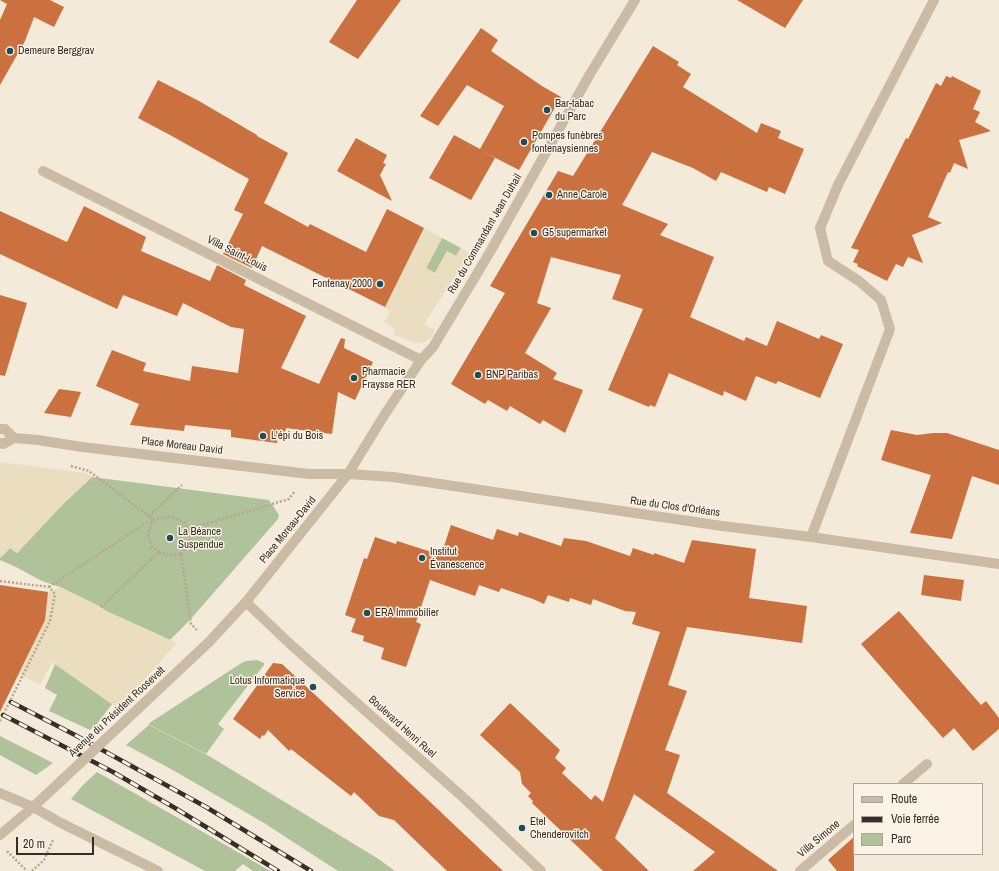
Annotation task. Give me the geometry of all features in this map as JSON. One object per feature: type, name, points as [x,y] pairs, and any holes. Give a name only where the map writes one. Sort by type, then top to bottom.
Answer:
[{"type":"street","name":"Rue du Commandant Jean Duhail","points":[[348,474],[385,414],[421,360],[433,346],[490,252],[590,74],[635,0]]},
{"type":"street","points":[[811,537],[890,329],[881,300],[860,281],[828,261],[820,228],[838,185],[934,0]]},
{"type":"street","name":"Villa Saint-Louis","points":[[43,171],[421,360]]},
{"type":"street","name":"Place Moreau David","points":[[0,429],[5,429],[14,438]]},
{"type":"street","name":"Place Moreau David","points":[[0,443],[4,444],[14,438],[309,474],[348,474]]},
{"type":"street","name":"Rue du Clos d'Orléans","points":[[348,474],[393,477],[722,526],[999,564]]},
{"type":"street","name":"Place Moreau-David","points":[[246,602],[348,474]]},
{"type":"street","name":"Avenue du Président Roosevelt","points":[[0,835],[33,807],[209,642],[246,602]]},
{"type":"street","name":"Boulevard Henri Ruel","points":[[246,602],[465,799],[541,871]]},
{"type":"street","points":[[904,783],[927,764]]},
{"type":"street","points":[[0,793],[33,807],[60,823],[158,871]]},
{"type":"street","name":"Villa Simone","points":[[800,871],[853,826]]},
{"type":"path","points":[[70,466],[89,470],[149,516],[153,521]]},
{"type":"path","points":[[189,529],[289,499],[309,474]]},
{"type":"path","points":[[149,516],[182,485]]},
{"type":"path","points":[[49,587],[146,523],[161,518],[171,517],[183,521],[189,529],[189,544],[181,554],[170,556],[152,548],[148,536],[153,521]]},
{"type":"path","points":[[101,607],[160,552]]},
{"type":"path","points":[[181,554],[191,624],[209,642]]},
{"type":"path","points":[[0,580],[49,587],[55,594],[50,621],[0,721]]},
{"type":"path","points":[[32,871],[44,860],[60,823]]},
{"type":"path","points":[[5,849],[27,871]]},
{"type":"green space","points":[[442,238],[461,248],[456,256],[447,251],[435,273],[426,268]]},
{"type":"green space","points":[[92,477],[269,500],[279,515],[278,519],[189,621],[170,640],[0,560],[0,558],[10,548],[17,553],[63,504]]},
{"type":"green space","points":[[257,660],[264,663],[264,665],[218,724],[224,729],[206,754],[148,724],[243,662]]},
{"type":"green space","points":[[55,664],[112,704],[97,724],[90,730],[49,711],[57,695],[45,688]]},
{"type":"green space","points":[[149,725],[209,756],[377,858],[395,871],[338,871],[264,823],[171,769],[126,745]]},
{"type":"green space","points":[[0,736],[53,763],[36,775],[0,755]]},
{"type":"green space","points":[[97,772],[270,871],[253,871],[243,864],[235,871],[205,871],[71,799]]},
{"type":"shaded area","points":[[424,228],[442,238],[426,268],[435,273],[447,251],[456,256],[461,248],[476,257],[468,270],[462,266],[424,324],[435,330],[432,337],[425,342],[418,343],[411,342],[393,334],[395,329],[384,322],[390,312],[385,307]]},
{"type":"shaded area","points":[[0,462],[86,473],[92,477],[63,504],[17,553],[10,548],[0,558]]},
{"type":"shaded area","points":[[60,587],[106,611],[177,643],[119,708],[52,662],[40,685],[19,674],[45,620],[48,592]]},
{"type":"building","points":[[0,0],[50,0],[64,7],[54,27],[34,17],[25,41],[0,85],[0,20],[7,4]]},
{"type":"building","points":[[357,0],[401,0],[358,59],[329,42]]},
{"type":"building","points":[[737,0],[803,0],[785,28]]},
{"type":"building","points":[[481,28],[498,40],[491,51],[542,86],[561,97],[519,170],[482,151],[495,158],[471,200],[429,178],[454,135],[480,149],[504,106],[467,85],[438,126],[420,116]]},
{"type":"building","points":[[653,46],[679,62],[677,65],[691,74],[683,87],[757,133],[761,123],[781,131],[778,138],[804,149],[785,194],[769,187],[767,192],[721,172],[716,181],[693,168],[652,152],[622,205],[668,224],[660,235],[714,257],[690,317],[744,341],[746,337],[767,346],[777,321],[819,339],[821,335],[843,344],[820,398],[778,381],[776,384],[756,376],[746,401],[724,391],[723,396],[669,373],[655,407],[650,405],[649,407],[608,390],[643,309],[612,299],[621,275],[551,257],[537,303],[551,308],[525,353],[557,373],[553,379],[583,390],[565,433],[543,420],[540,424],[510,406],[507,411],[488,400],[485,404],[451,384],[505,293],[490,286],[558,171],[573,176]]},
{"type":"building","points":[[946,76],[951,78],[952,76],[981,91],[973,109],[980,112],[975,122],[991,131],[959,140],[968,169],[954,163],[950,173],[948,172],[928,217],[942,223],[912,235],[923,263],[908,257],[903,267],[896,264],[887,281],[857,266],[858,264],[853,262],[859,250],[851,248],[906,138],[908,139],[936,83],[941,86]]},
{"type":"building","points":[[158,80],[199,101],[288,153],[264,203],[308,227],[310,224],[366,252],[387,209],[424,228],[385,307],[262,246],[252,268],[223,254],[243,214],[234,210],[249,179],[138,118]]},
{"type":"building","points":[[356,138],[387,155],[383,163],[386,164],[380,175],[392,201],[337,171]]},
{"type":"building","points":[[84,206],[146,237],[141,251],[210,281],[217,265],[246,280],[244,285],[306,316],[281,368],[319,384],[341,338],[345,339],[344,348],[373,362],[355,400],[338,392],[332,434],[286,428],[285,433],[278,433],[277,443],[231,437],[231,430],[185,425],[184,431],[130,425],[139,404],[96,386],[112,350],[146,363],[143,371],[190,381],[192,366],[238,373],[244,329],[231,327],[183,303],[177,316],[123,295],[117,309],[0,254],[0,211],[67,242]]},
{"type":"building","points":[[0,295],[27,303],[5,376],[0,375]]},
{"type":"building","points":[[59,389],[81,392],[71,417],[44,413]]},
{"type":"building","points":[[891,430],[917,435],[947,433],[999,450],[999,485],[972,476],[952,539],[910,533],[931,475],[881,460]]},
{"type":"building","points":[[451,525],[493,540],[497,529],[518,536],[519,532],[561,546],[564,538],[586,541],[630,556],[633,548],[684,563],[692,540],[756,549],[749,598],[807,606],[802,643],[687,627],[668,685],[687,691],[665,750],[680,755],[667,793],[778,871],[693,871],[715,852],[634,794],[615,838],[649,871],[603,871],[532,803],[533,801],[528,796],[531,793],[522,784],[520,772],[480,735],[510,703],[560,750],[555,758],[566,768],[562,773],[591,800],[595,795],[603,802],[660,632],[632,624],[636,612],[625,611],[593,599],[591,605],[570,598],[569,602],[548,595],[544,604],[501,588],[499,592],[479,585],[475,596],[430,580],[416,622],[421,624],[406,667],[381,659],[384,648],[363,641],[364,636],[351,632],[356,619],[345,615],[364,558],[367,559],[375,537],[396,544],[397,541],[441,555]]},
{"type":"building","points":[[924,575],[964,580],[961,601],[921,595]]},
{"type":"building","points":[[0,585],[48,592],[45,620],[0,712]]},
{"type":"building","points":[[899,611],[981,705],[986,701],[999,718],[999,729],[973,751],[954,728],[943,738],[861,644]]},
{"type":"building","points":[[273,663],[282,664],[503,871],[447,871],[394,820],[379,816],[354,792],[351,796],[291,749],[289,751],[268,730],[260,739],[233,719]]},
{"type":"building","points":[[853,838],[854,871],[837,871],[828,860]]},
{"type":"railway","points":[[11,702],[75,735],[206,807],[311,871]]},
{"type":"railway","points":[[3,715],[113,772],[278,871]]},
{"type":"place","name":"Demeure Berggrav","points":[[10,51]]},
{"type":"place","name":"Bar-tabac du Parc","points":[[547,110]]},
{"type":"place","name":"Pompes funèbres fontenaysiennes","points":[[524,142]]},
{"type":"place","name":"Anne Carole","points":[[549,195]]},
{"type":"place","name":"G5 supermarket","points":[[534,233]]},
{"type":"place","name":"Fontenay 2000","points":[[380,284]]},
{"type":"place","name":"BNP Paribas","points":[[478,375]]},
{"type":"place","name":"Pharmacie Fraysse RER","points":[[354,378]]},
{"type":"place","name":"L'épi du Bois","points":[[263,436]]},
{"type":"place","name":"La Béance Suspendue","points":[[170,538]]},
{"type":"place","name":"Institut Évanescence","points":[[422,558]]},
{"type":"place","name":"ERA Immobilier","points":[[367,613]]},
{"type":"place","name":"Lotus Informatique Service","points":[[313,687]]},
{"type":"place","name":"Etel Chenderovitch","points":[[522,828]]}]
